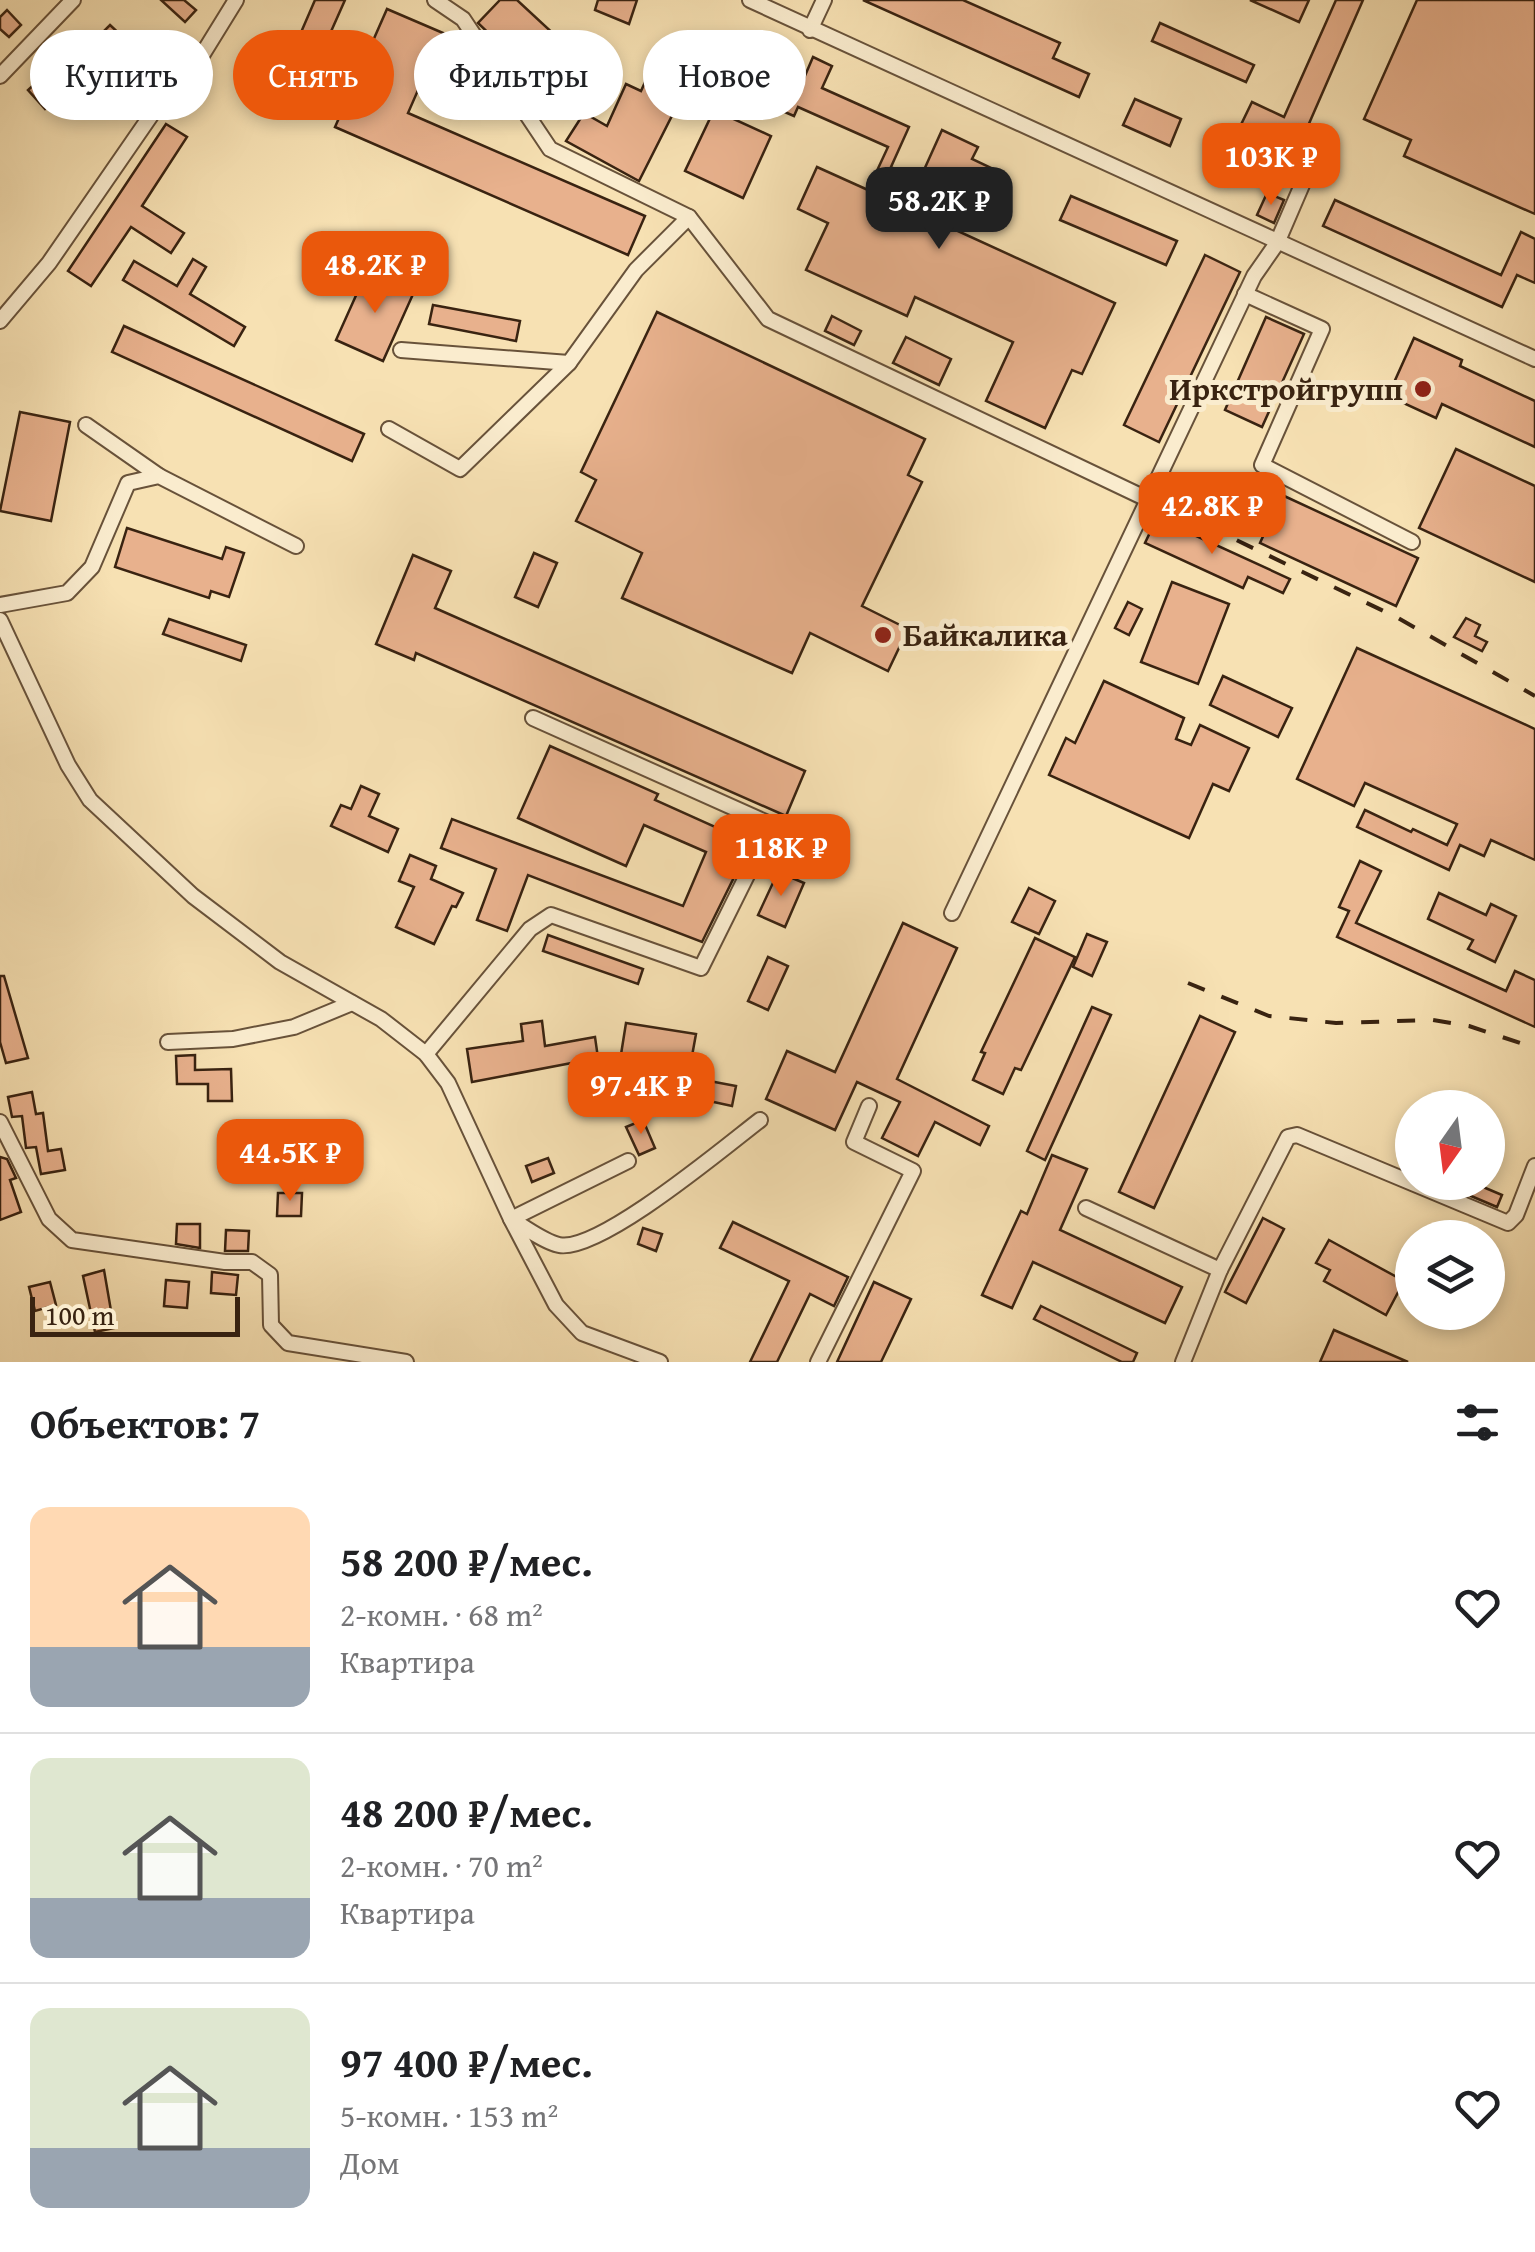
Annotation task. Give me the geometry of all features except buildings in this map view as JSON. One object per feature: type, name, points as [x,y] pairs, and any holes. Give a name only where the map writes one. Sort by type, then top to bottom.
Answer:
[{"type":"street","points":[[0,76],[72,0]]},
{"type":"street","points":[[0,321],[49,263],[154,111],[199,60],[236,0]]},
{"type":"street","points":[[435,0],[462,18],[550,149],[688,217],[768,319],[1147,499]]},
{"type":"street","points":[[750,0],[1535,359]]},
{"type":"street","points":[[810,30],[824,0]]},
{"type":"street","points":[[952,912],[1245,294],[1277,243],[1311,164]]},
{"type":"street","points":[[389,429],[460,469],[568,364],[636,270],[688,217]]},
{"type":"street","points":[[1245,294],[1322,329],[1262,465],[1412,542]]},
{"type":"street","points":[[401,350],[568,364]]},
{"type":"street","points":[[86,425],[158,476],[296,546]]},
{"type":"street","points":[[0,605],[67,592],[92,567],[128,483],[158,476]]},
{"type":"street","points":[[0,620],[68,765],[90,800],[193,896],[280,962],[381,1020],[426,1054],[448,1083],[556,1305],[582,1333],[660,1362]]},
{"type":"street","points":[[426,1054],[530,929],[551,915],[702,968],[772,825],[533,718]]},
{"type":"street","points":[[168,1042],[233,1039],[294,1027],[352,1003]]},
{"type":"street","points":[[818,1362],[913,1172],[854,1142],[869,1106]]},
{"type":"street","points":[[511,1219],[560,1246],[580,1242],[634,1215],[760,1120]]},
{"type":"street","points":[[1,1127],[49,1219],[72,1240],[225,1262],[252,1262],[270,1275],[272,1324],[288,1343],[406,1362]]},
{"type":"street","points":[[1183,1362],[1220,1270],[1288,1137],[1297,1135],[1508,1223],[1516,1214],[1535,1166]]},
{"type":"street","points":[[511,1219],[628,1162]]},
{"type":"street","points":[[1086,1208],[1220,1270]]},
{"type":"railway","points":[[1172,509],[1398,618],[1535,696]]},
{"type":"railway","points":[[1188,983],[1269,1016],[1336,1023],[1433,1020],[1469,1026],[1535,1048]]},
{"type":"place","name":"Иркстройгрупп","points":[[1423,389]]},
{"type":"place","name":"Байкалика","points":[[883,635]]}]
